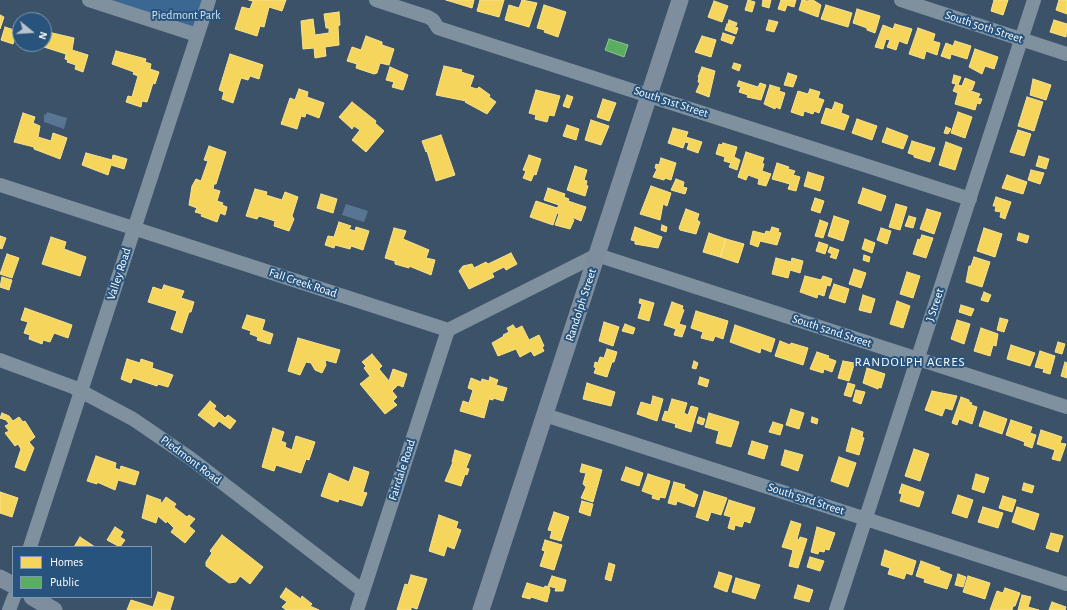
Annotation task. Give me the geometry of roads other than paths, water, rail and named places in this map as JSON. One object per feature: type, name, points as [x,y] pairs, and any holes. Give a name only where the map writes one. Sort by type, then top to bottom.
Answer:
[{"type":"main road","name":"Randolph Street","points":[[482,610],[680,0]]},
{"type":"main road","points":[[0,578],[12,585]]},
{"type":"main road","points":[[34,598],[54,610]]},
{"type":"street","points":[[89,0],[197,35]]},
{"type":"street","name":"Valley Road","points":[[30,546],[208,0]]},
{"type":"street","name":"South 51st Street","points":[[376,0],[428,17],[433,20],[438,28],[970,199]]},
{"type":"street","name":"South 50th Street","points":[[901,0],[1067,54]]},
{"type":"street","name":"J Street","points":[[836,610],[1034,0]]},
{"type":"street","name":"Fall Creek Road","points":[[0,185],[448,330]]},
{"type":"street","points":[[448,330],[597,255]]},
{"type":"street","name":"South 52nd Street","points":[[597,255],[1067,407]]},
{"type":"street","name":"Fairdale Road","points":[[357,610],[448,330]]},
{"type":"street","name":"Piedmont Road","points":[[0,360],[81,391],[127,415],[165,440],[363,591]]},
{"type":"street","name":"South 53rd Street","points":[[545,415],[1067,584]]},
{"type":"street","points":[[9,610],[14,598]]},
{"type":"district","name":"RANDOLPH ACRES","points":[[910,362]]},
{"type":"park label","name":"Piedmont Park","points":[[186,15]]}]
